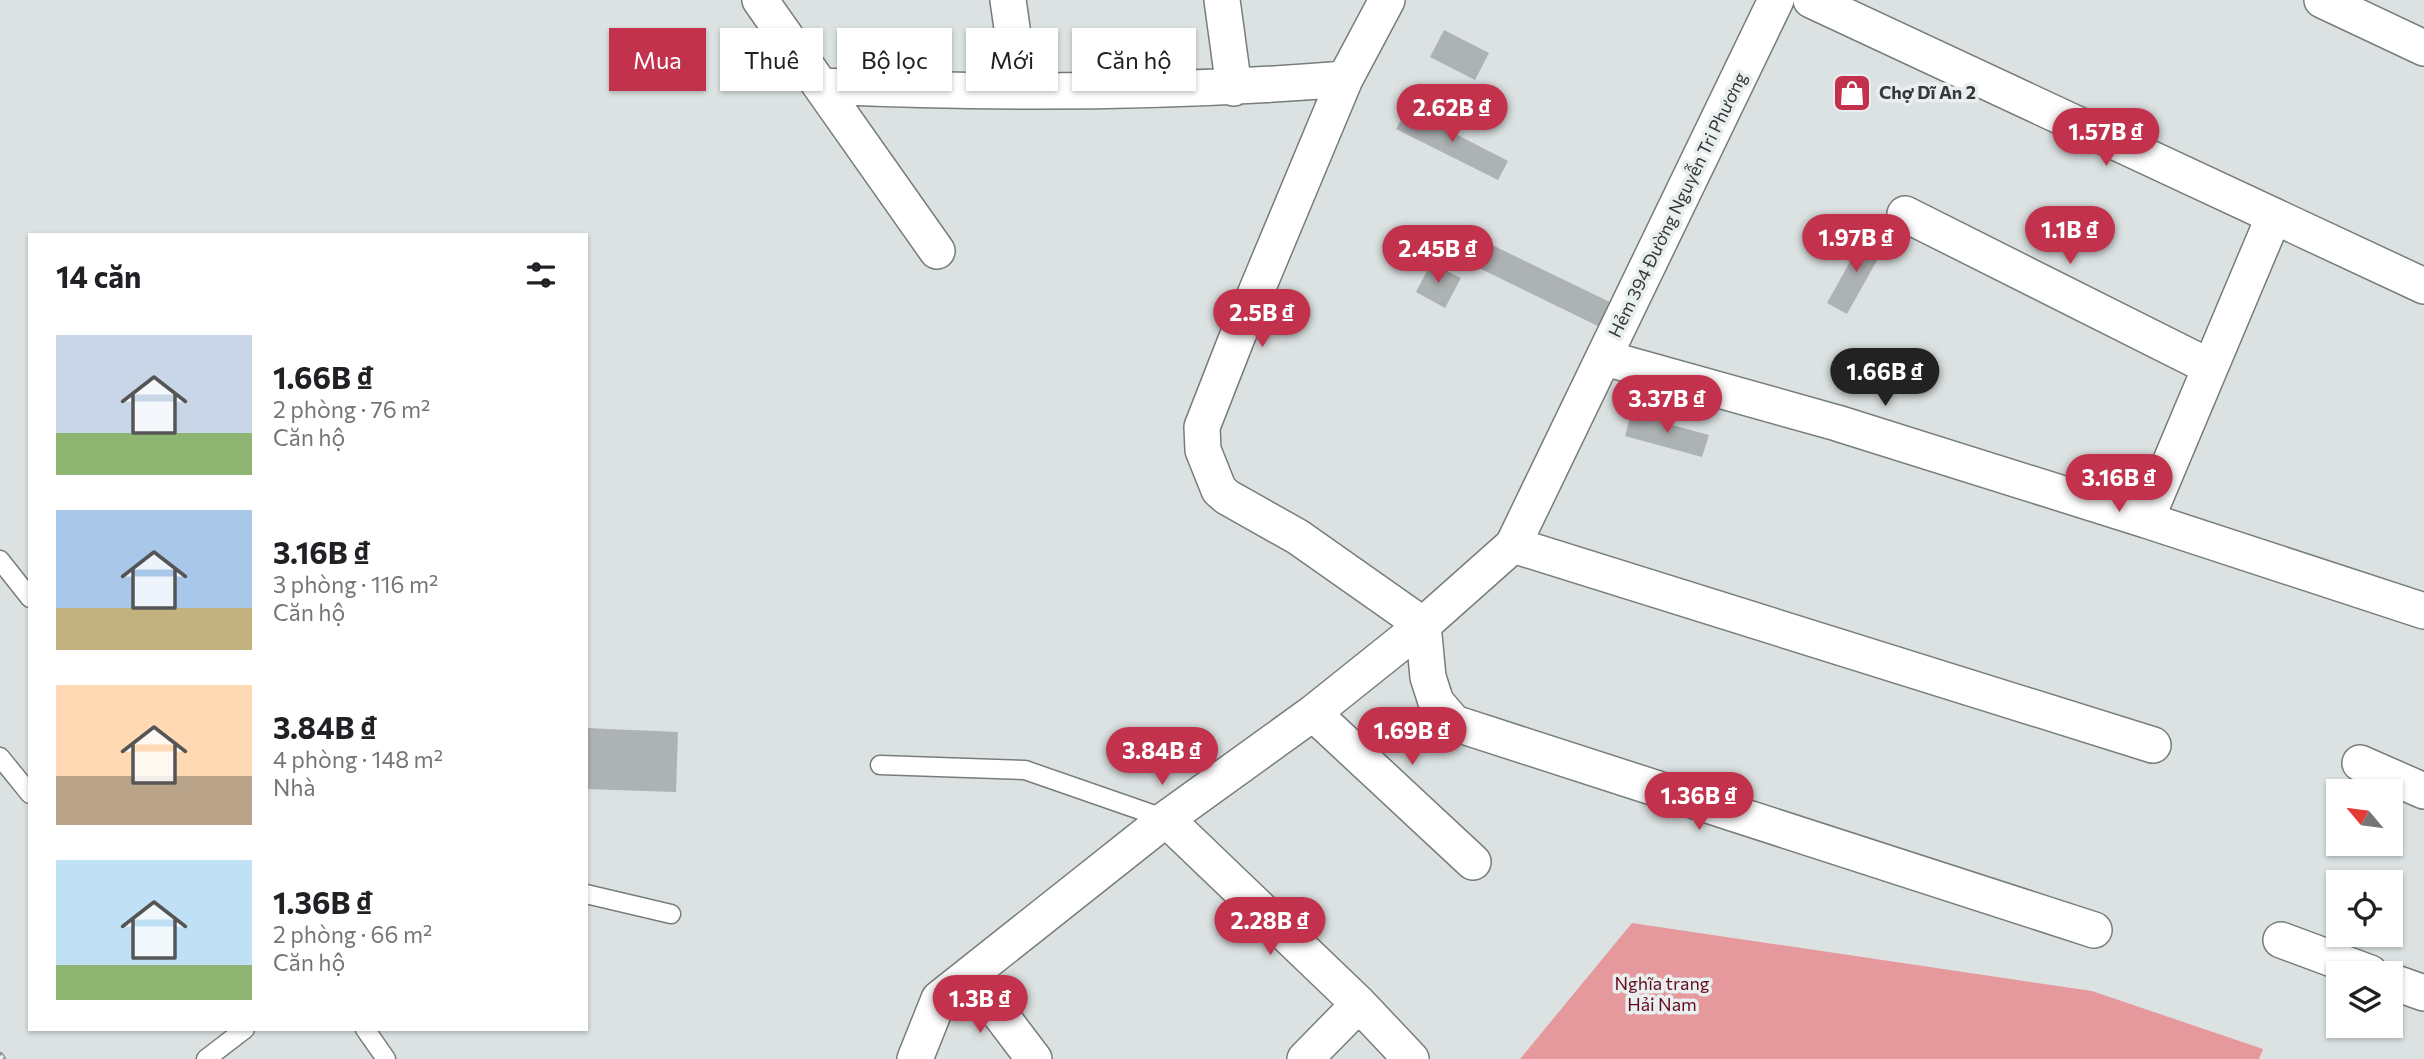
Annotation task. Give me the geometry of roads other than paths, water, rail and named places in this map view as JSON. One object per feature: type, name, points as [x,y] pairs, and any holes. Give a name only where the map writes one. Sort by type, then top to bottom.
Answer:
[{"type":"street","points":[[760,0],[780,28]]},
{"type":"street","points":[[1008,0],[1012,28]]},
{"type":"street","points":[[1222,0],[1234,88]]},
{"type":"street","points":[[1387,0],[1345,79],[1202,427],[1203,450],[1219,490],[1298,537],[1423,625],[1428,677],[1432,690],[1436,702],[1454,723],[2094,930]]},
{"type":"street","name":"Hẻm 394 Đường Nguyễn Tri Phương","points":[[915,1059],[939,999],[1166,819],[1313,713],[1423,625],[1513,545],[1776,0]]},
{"type":"street","points":[[1811,0],[2424,286]]},
{"type":"street","points":[[2322,0],[2424,48]]},
{"type":"street","points":[[1058,90],[1234,88],[1345,79]]},
{"type":"street","points":[[823,86],[966,91]]},
{"type":"street","points":[[823,87],[937,251]]},
{"type":"street","points":[[1906,215],[2210,367]]},
{"type":"street","points":[[2146,520],[2274,216]]},
{"type":"street","points":[[1605,358],[1837,423],[2424,611]]},
{"type":"street","points":[[1513,545],[2153,746]]},
{"type":"street","points":[[1313,713],[1473,862]]},
{"type":"street","points":[[2360,763],[2424,791]]},
{"type":"street","points":[[1166,819],[1359,1004],[1411,1059]]},
{"type":"street","points":[[2281,940],[2338,961]]},
{"type":"street","points":[[971,976],[1034,1059]]},
{"type":"street","points":[[2403,986],[2424,993]]},
{"type":"street","points":[[1305,1059],[1359,1004]]},
{"type":"lane","points":[[0,560],[28,595]]},
{"type":"lane","points":[[0,757],[28,792]]},
{"type":"lane","points":[[880,765],[1025,771],[1166,819]]},
{"type":"lane","points":[[588,894],[671,914]]},
{"type":"lane","points":[[366,1031],[386,1059]]},
{"type":"lane","points":[[206,1059],[223,1035]]},
{"type":"place","name":"Chợ Dĩ An 2","points":[[1852,93]]},
{"type":"park label","name":"Nghĩa trang Hải Nam","points":[[1662,994]]}]
